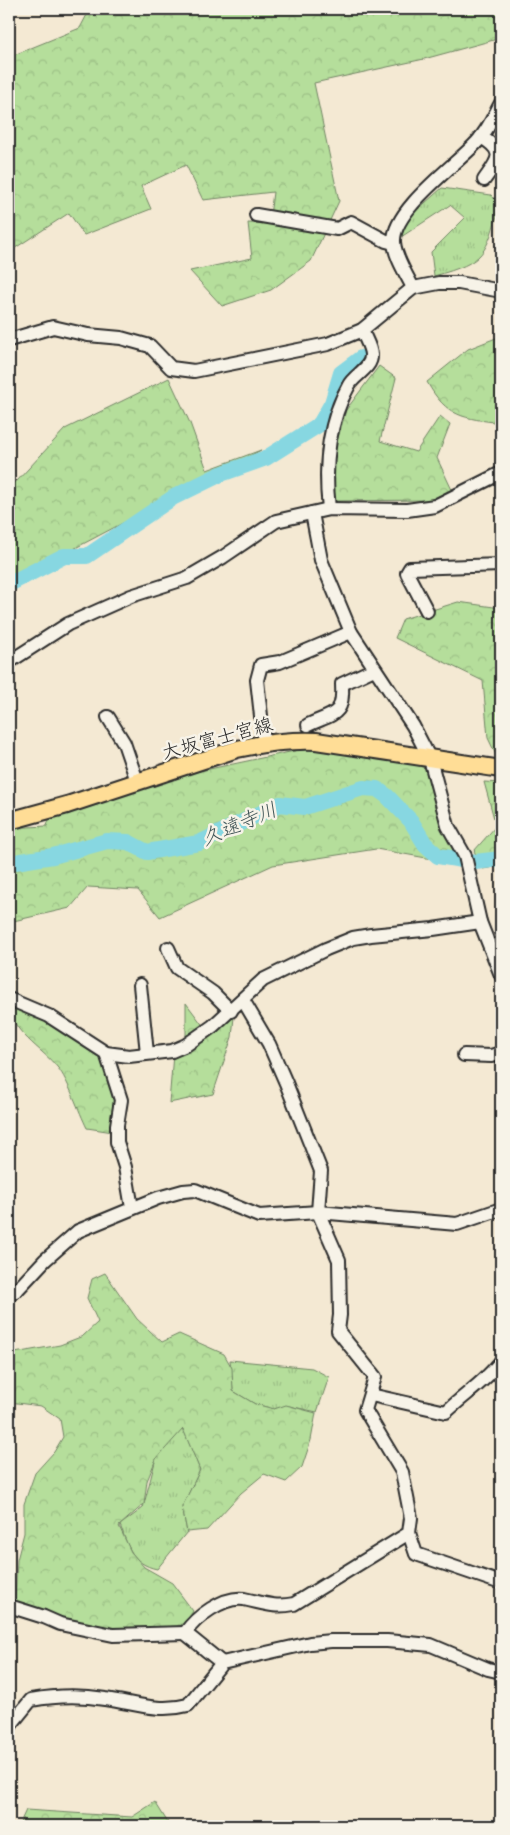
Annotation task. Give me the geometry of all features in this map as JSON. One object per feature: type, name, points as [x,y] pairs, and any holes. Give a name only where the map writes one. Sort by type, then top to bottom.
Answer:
[{"type":"main road","name":"大坂富士宮線","points":[[9,821],[67,805],[137,781],[264,743],[292,740],[308,727],[430,759],[501,770]]},
{"type":"street","points":[[413,288],[394,243],[395,233],[403,216],[481,137],[501,103]]},
{"type":"street","points":[[481,137],[495,145],[498,154],[496,162],[484,180]]},
{"type":"street","points":[[256,215],[337,229],[351,222],[386,241],[394,243]]},
{"type":"street","points":[[9,340],[53,327],[88,335],[121,338],[150,346],[171,368],[194,371],[328,344],[362,330],[413,288],[439,283],[459,283],[501,290]]},
{"type":"street","points":[[330,509],[326,477],[328,445],[349,384],[369,364],[371,354],[362,330]]},
{"type":"street","points":[[9,662],[68,624],[131,596],[187,578],[223,558],[276,521],[330,509],[407,510],[435,506],[501,474]]},
{"type":"street","points":[[312,513],[322,560],[351,632],[413,726],[430,759],[448,826],[466,861],[480,922],[501,975]]},
{"type":"street","points":[[427,611],[407,573],[410,568],[501,565]]},
{"type":"street","points":[[264,743],[257,680],[261,665],[280,662],[351,632]]},
{"type":"street","points":[[308,727],[336,714],[342,704],[342,684],[374,669]]},
{"type":"street","points":[[108,717],[124,743],[137,781]]},
{"type":"street","points":[[9,999],[49,1016],[106,1054],[129,1056],[172,1051],[186,1046],[213,1026],[263,980],[296,962],[353,938],[480,922]]},
{"type":"street","points":[[168,948],[177,968],[213,993],[231,1011]]},
{"type":"street","points":[[140,985],[147,1054]]},
{"type":"street","points":[[243,1000],[269,1044],[321,1171],[318,1212],[339,1260],[340,1315],[338,1330],[375,1377],[365,1410],[402,1472],[411,1518],[409,1533],[416,1554],[501,1583]]},
{"type":"street","points":[[464,1054],[491,1056],[501,1053]]},
{"type":"street","points":[[106,1054],[121,1100],[117,1124],[117,1142],[125,1167],[132,1208]]},
{"type":"street","points":[[9,1295],[17,1290],[51,1254],[78,1231],[132,1208],[183,1190],[195,1190],[259,1216],[318,1212],[458,1224],[501,1209]]},
{"type":"street","points":[[371,1395],[446,1412],[474,1386],[488,1378],[501,1361]]},
{"type":"street","points":[[185,1633],[192,1623],[229,1600],[243,1599],[279,1607],[294,1604],[409,1533]]},
{"type":"street","points":[[9,1606],[60,1624],[113,1635],[185,1633],[222,1663]]},
{"type":"street","points":[[9,1728],[31,1700],[48,1697],[102,1698],[164,1710],[188,1705],[222,1663],[310,1644],[387,1641],[431,1645],[488,1669],[501,1672]]},
{"type":"green space","points":[[90,9],[499,9],[501,38],[424,59],[314,83],[339,201],[311,261],[271,290],[222,306],[190,271],[252,258],[248,223],[269,224],[273,192],[203,200],[186,165],[141,186],[151,209],[84,235],[69,213],[9,252],[9,57],[80,28]]},
{"type":"green space","points":[[442,188],[491,195],[500,205],[491,235],[481,254],[465,266],[434,276],[431,252],[465,218],[450,205],[401,237],[408,218]]},
{"type":"green space","points":[[496,338],[501,339],[501,423],[477,420],[449,409],[434,394],[427,382],[468,349]]},
{"type":"green space","points":[[379,366],[396,378],[380,441],[416,452],[440,416],[450,424],[437,458],[453,492],[429,500],[335,501],[331,462],[346,410]]},
{"type":"green space","points":[[169,378],[190,423],[207,470],[261,450],[9,583],[9,484],[17,481],[65,429]]},
{"type":"green space","points":[[458,602],[501,608],[501,762],[488,738],[483,681],[395,638],[403,619]]},
{"type":"green space","points":[[318,746],[406,761],[425,768],[449,840],[460,864],[376,849],[273,865],[160,917],[138,890],[88,887],[70,908],[9,922],[9,828],[47,826],[51,813],[186,774]]},
{"type":"green space","points":[[484,782],[501,783],[501,866],[483,869],[474,851],[496,826]]},
{"type":"green space","points":[[186,1003],[207,1031],[235,1007],[232,1037],[213,1094],[169,1103],[173,1054],[186,1045]]},
{"type":"green space","points":[[9,1004],[49,1016],[104,1052],[121,1100],[113,1132],[87,1128],[62,1073],[21,1031],[10,1014]]},
{"type":"green space","points":[[105,1273],[137,1319],[162,1342],[179,1334],[224,1354],[232,1368],[233,1391],[255,1404],[274,1409],[286,1405],[316,1413],[311,1440],[302,1467],[286,1482],[264,1474],[241,1493],[207,1530],[187,1532],[182,1507],[200,1470],[183,1429],[156,1459],[147,1481],[144,1504],[119,1526],[131,1552],[144,1567],[172,1583],[193,1611],[189,1620],[180,1627],[111,1629],[86,1625],[15,1601],[17,1560],[24,1533],[24,1504],[35,1473],[54,1452],[63,1437],[60,1419],[41,1406],[9,1402],[9,1354],[60,1345],[83,1336],[98,1322],[87,1298],[92,1279]]},
{"type":"green space","points":[[230,1360],[312,1368],[329,1377],[317,1412],[289,1406],[274,1409],[255,1404],[233,1391]]},
{"type":"green space","points":[[183,1428],[200,1470],[182,1507],[187,1532],[157,1569],[149,1567],[136,1558],[120,1525],[143,1508],[156,1458]]},
{"type":"green space","points":[[155,1802],[170,1826],[19,1825],[26,1810],[132,1817]]},
{"type":"waterway","points":[[9,584],[64,556],[87,556],[174,497],[221,474],[266,458],[320,424],[332,403],[341,373],[361,358]]},
{"type":"waterway","name":"久遠寺川","points":[[9,863],[53,856],[107,841],[128,842],[147,852],[199,843],[280,804],[305,807],[363,788],[377,789],[387,796],[411,821],[425,844],[438,856],[475,862],[501,859]]}]
